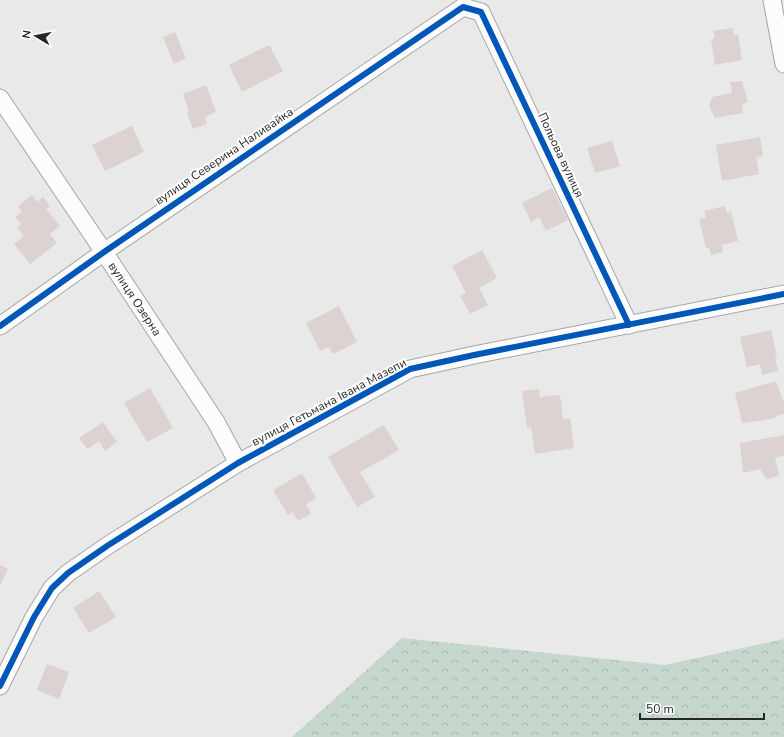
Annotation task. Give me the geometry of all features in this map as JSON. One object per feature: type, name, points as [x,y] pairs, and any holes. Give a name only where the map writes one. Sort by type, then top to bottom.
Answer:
[{"type":"street","points":[[772,0],[784,64]]},
{"type":"street","name":"вулиця Северина Наливайка","points":[[0,326],[104,252],[463,6]]},
{"type":"street","name":"Польова вулиця","points":[[463,6],[481,12],[629,325]]},
{"type":"street","name":"вулиця Озерна","points":[[0,98],[216,422],[238,463]]},
{"type":"street","name":"вулиця Гетьмана Івана Мазепи","points":[[0,686],[34,617],[52,588],[68,574],[107,546],[238,463],[410,369],[784,294]]},
{"type":"green space","points":[[402,638],[665,665],[784,639],[784,737],[292,737]]},
{"type":"building","points":[[733,28],[734,35],[738,34],[742,60],[715,65],[711,39],[715,38],[713,31]]},
{"type":"building","points":[[175,32],[186,58],[174,64],[163,37]]},
{"type":"building","points":[[269,45],[283,71],[242,92],[229,65]]},
{"type":"building","points":[[742,81],[748,102],[742,104],[743,113],[715,118],[709,106],[712,97],[732,93],[730,82]]},
{"type":"building","points":[[206,85],[216,112],[205,117],[207,124],[193,129],[187,113],[189,112],[183,94]]},
{"type":"building","points":[[132,126],[144,152],[105,171],[92,145]]},
{"type":"building","points":[[760,137],[763,156],[756,157],[759,174],[722,181],[716,145]]},
{"type":"building","points":[[612,141],[620,166],[595,173],[587,148]]},
{"type":"building","points":[[552,188],[568,220],[546,231],[539,217],[531,222],[522,203]]},
{"type":"building","points":[[32,195],[37,202],[43,197],[50,206],[46,209],[60,226],[50,234],[57,243],[30,264],[14,244],[24,236],[17,227],[21,224],[15,217],[22,212],[18,206]]},
{"type":"building","points":[[725,206],[727,213],[731,212],[738,241],[721,245],[723,252],[711,255],[709,248],[706,248],[699,219],[706,218],[704,211]]},
{"type":"building","points":[[482,250],[497,278],[479,288],[488,305],[470,314],[460,296],[466,293],[452,266]]},
{"type":"building","points":[[339,306],[357,342],[333,354],[329,347],[320,351],[306,323]]},
{"type":"building","points":[[771,330],[777,357],[775,357],[778,371],[762,375],[760,364],[747,367],[740,337]]},
{"type":"building","points":[[776,381],[784,403],[784,414],[772,419],[742,423],[735,393]]},
{"type":"building","points":[[150,388],[173,428],[147,442],[124,403]]},
{"type":"building","points":[[539,389],[540,397],[560,395],[563,419],[570,418],[574,448],[535,454],[531,427],[527,428],[522,391]]},
{"type":"building","points":[[103,422],[117,442],[105,451],[99,441],[87,449],[79,438]]},
{"type":"building","points":[[384,425],[399,450],[360,472],[375,497],[357,507],[328,457]]},
{"type":"building","points":[[784,435],[784,455],[775,458],[779,476],[766,479],[760,469],[743,473],[740,443]]},
{"type":"building","points":[[302,473],[316,498],[306,504],[311,514],[298,521],[293,512],[288,515],[273,490]]},
{"type":"building","points":[[0,565],[8,569],[0,586]]},
{"type":"building","points":[[99,591],[116,617],[89,633],[73,608]]},
{"type":"building","points":[[47,664],[69,672],[59,699],[37,690]]},
{"type":"cycle path","points":[[0,326],[104,252],[463,7],[481,12],[629,325]]},
{"type":"cycle path","points":[[0,686],[34,617],[52,588],[68,573],[107,546],[238,463],[410,369],[784,294]]}]
